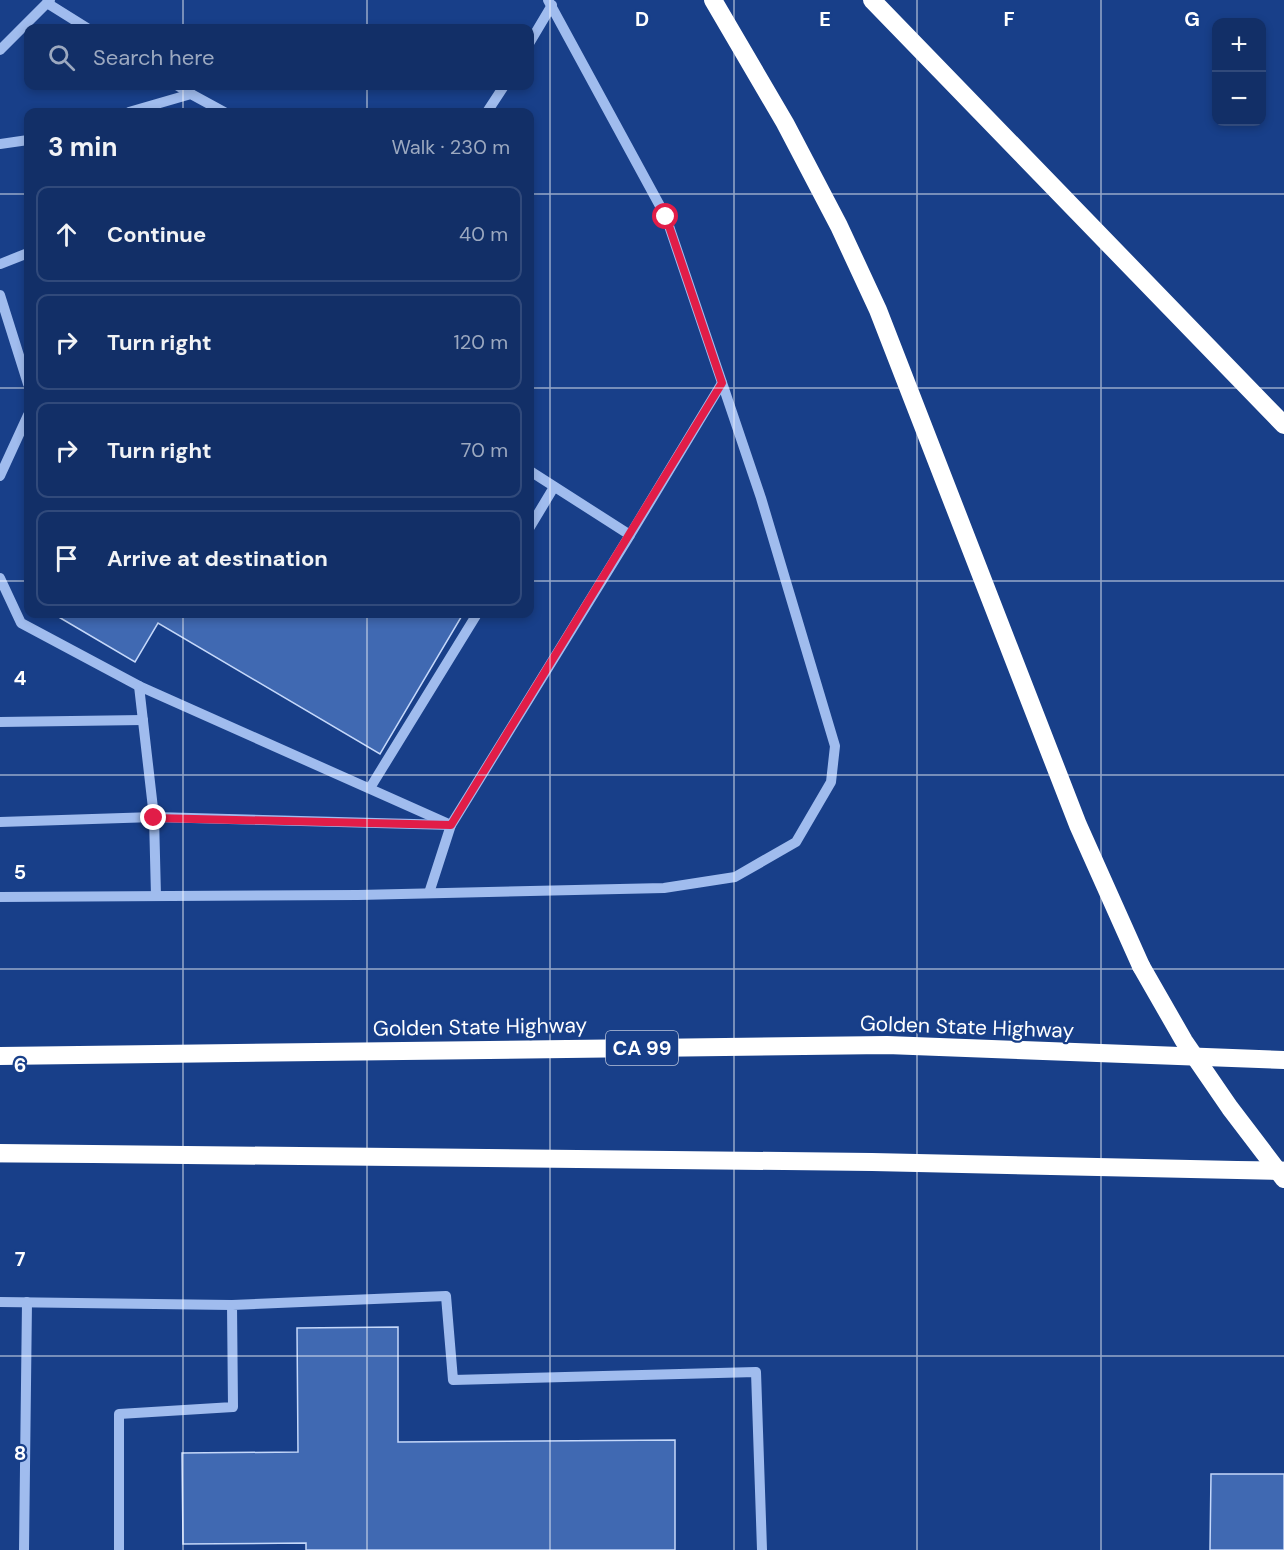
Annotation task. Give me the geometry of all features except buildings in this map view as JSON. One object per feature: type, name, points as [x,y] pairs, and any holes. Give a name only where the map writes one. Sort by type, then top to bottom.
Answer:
[{"type":"highway","points":[[713,0],[785,123],[878,310],[1078,825],[1141,966],[1184,1041],[1230,1108],[1284,1179]]},
{"type":"highway","points":[[872,0],[1284,425]]},
{"type":"highway","name":"Golden State Highway","points":[[0,1056],[887,1045],[1284,1060]]},
{"type":"highway","points":[[0,1153],[872,1162],[1284,1171]]},
{"type":"lane","points":[[26,24],[48,2],[81,24]]},
{"type":"lane","points":[[534,34],[550,3]]},
{"type":"lane","points":[[0,897],[358,895],[664,888],[735,877],[796,843],[831,782],[835,746],[761,498],[666,217],[550,3]]},
{"type":"lane","points":[[0,50],[24,26]]},
{"type":"lane","points":[[184,90],[217,108]]},
{"type":"lane","points":[[490,108],[502,90]]},
{"type":"lane","points":[[143,108],[191,94]]},
{"type":"lane","points":[[0,144],[24,141]]},
{"type":"lane","points":[[0,264],[24,255]]},
{"type":"lane","points":[[0,295],[24,371]]},
{"type":"lane","points":[[429,893],[451,825],[722,383]]},
{"type":"lane","points":[[0,476],[24,424]]},
{"type":"lane","points":[[534,474],[630,535]]},
{"type":"lane","points":[[534,520],[554,487]]},
{"type":"lane","points":[[0,578],[21,623],[140,686],[451,825]]},
{"type":"lane","points":[[370,788],[475,618]]},
{"type":"lane","points":[[140,686],[154,818],[156,896]]},
{"type":"lane","points":[[0,722],[143,720]]},
{"type":"lane","points":[[0,822],[154,818],[451,825]]},
{"type":"lane","points":[[0,1302],[232,1305],[447,1296],[453,1380],[756,1372],[762,1550]]},
{"type":"lane","points":[[24,1550],[27,1302]]},
{"type":"lane","points":[[119,1550],[119,1414],[233,1407],[232,1305]]},
{"type":"route","points":[[154,818],[451,825],[722,383],[666,217]]}]
